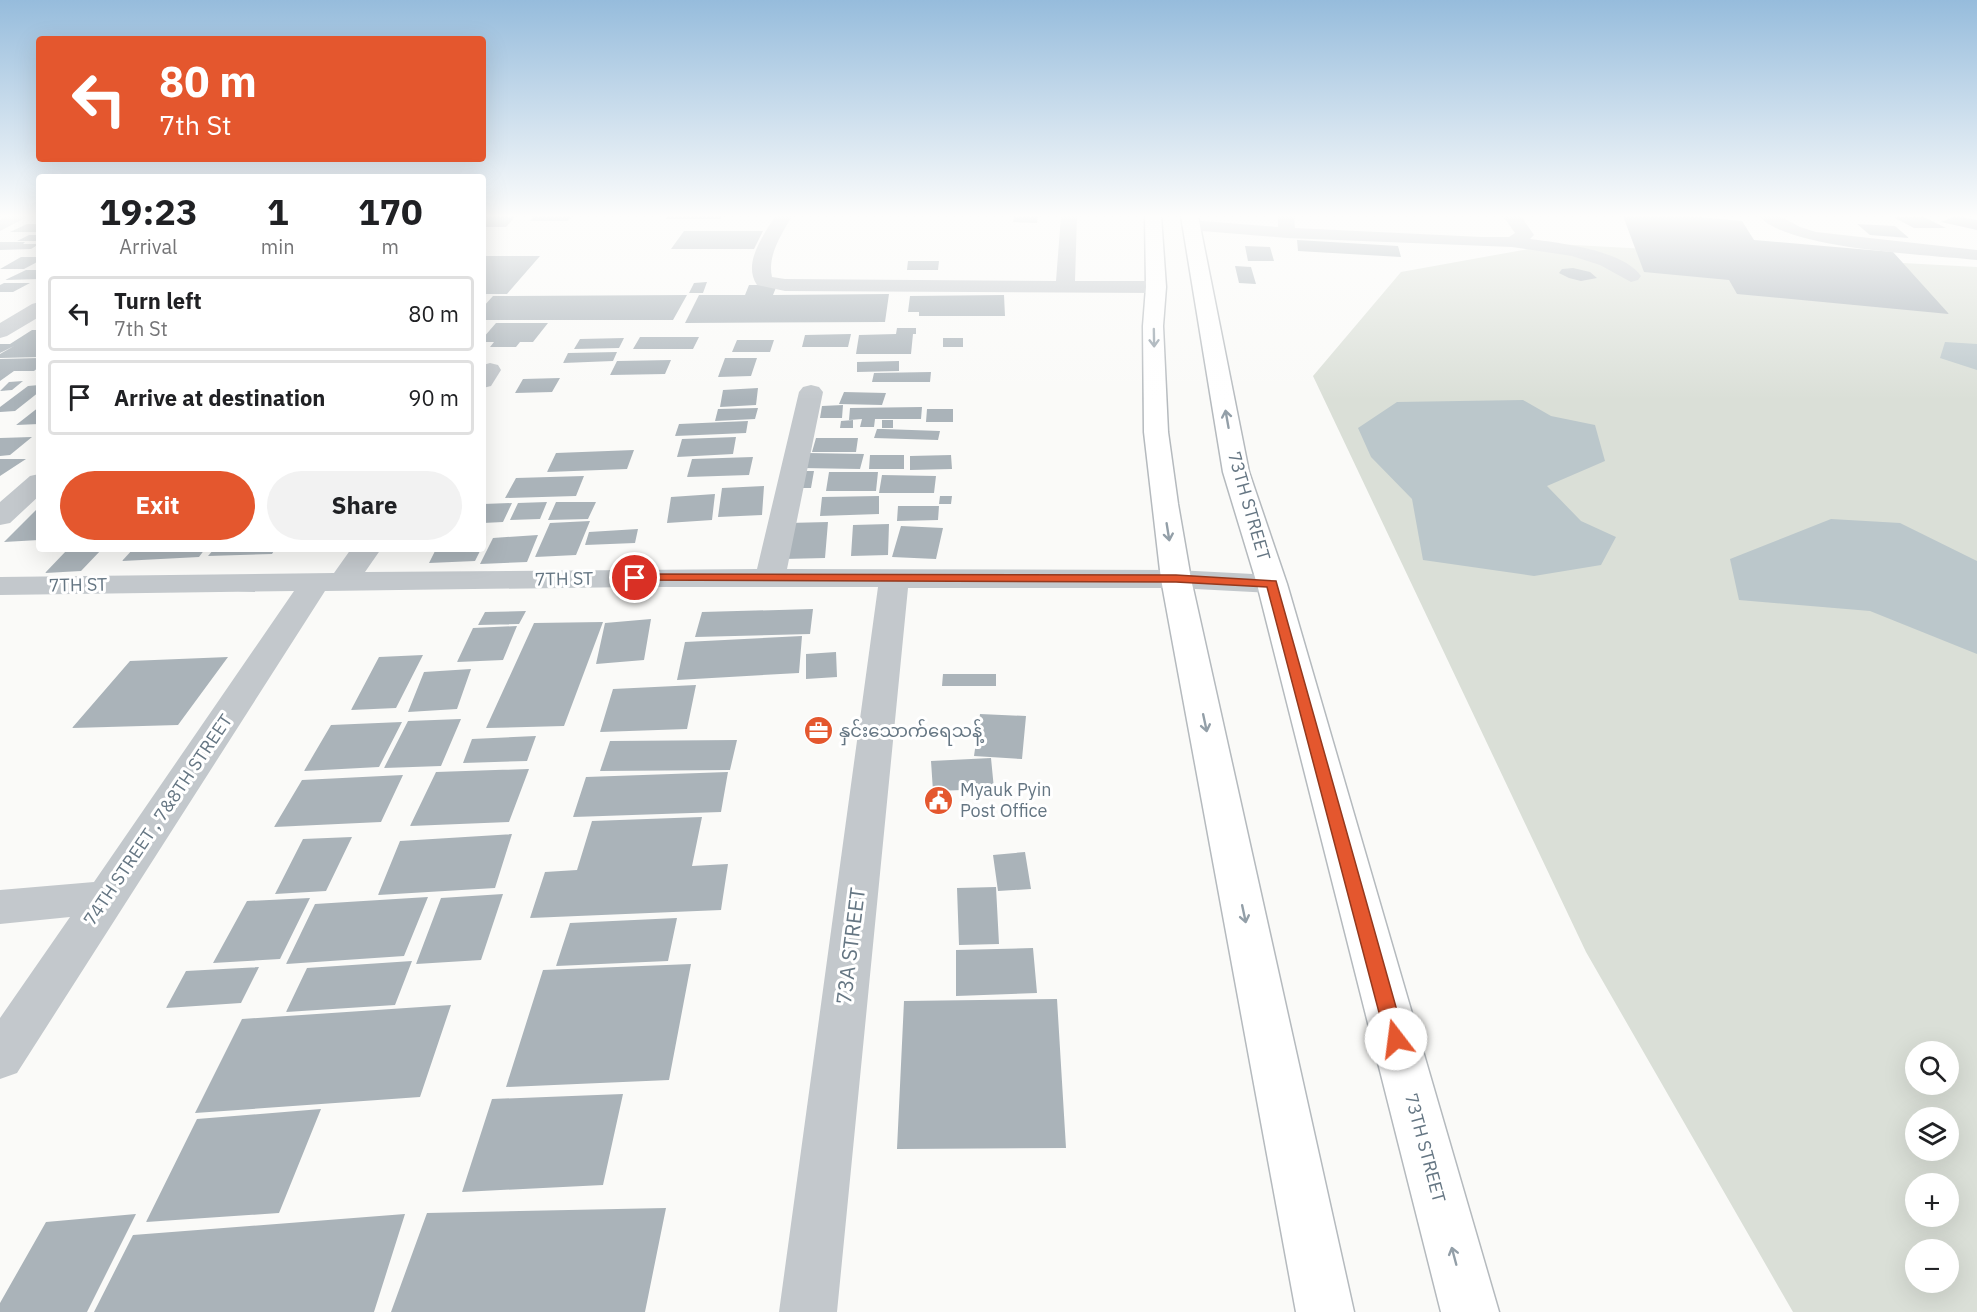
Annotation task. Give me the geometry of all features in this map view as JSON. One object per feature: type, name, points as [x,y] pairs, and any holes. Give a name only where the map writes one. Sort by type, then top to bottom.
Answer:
[{"type":"main road","points":[[1156,277],[1153,326],[1156,432],[1176,579],[1325,1312]]},
{"type":"main road","name":"73TH STREET","points":[[1200,277],[1236,472],[1272,584],[1470,1312]]},
{"type":"street","points":[[762,277],[764,281],[785,285],[1156,287]]},
{"type":"street","points":[[1065,287],[1066,277]]},
{"type":"street","points":[[0,332],[36,310]]},
{"type":"street","points":[[770,579],[811,392]]},
{"type":"street","points":[[0,517],[36,485]]},
{"type":"street","name":"74TH STREET , 7&8TH STREET","points":[[0,1058],[107,897],[330,582],[363,552]]},
{"type":"street","name":"7TH ST","points":[[0,586],[635,578],[1176,579],[1272,584]]},
{"type":"street","name":"73A STREET","points":[[808,1312],[894,579]]},
{"type":"street","points":[[0,908],[107,897]]},
{"type":"shaded area","points":[[1397,277],[1977,277],[1977,1312],[1793,1312],[1586,952],[1313,376]]},
{"type":"shaded area","points":[[1945,342],[1977,344],[1977,370],[1940,358]]},
{"type":"shaded area","points":[[1523,400],[1551,416],[1595,425],[1605,461],[1547,486],[1581,521],[1616,537],[1601,565],[1534,576],[1423,560],[1412,499],[1371,457],[1358,428],[1397,402]]},
{"type":"shaded area","points":[[1831,519],[1900,523],[1977,561],[1977,654],[1870,611],[1739,600],[1730,559]]},
{"type":"building","points":[[11,277],[36,277],[36,279],[5,280]]},
{"type":"building","points":[[486,277],[522,277],[507,294],[486,294]]},
{"type":"building","points":[[1238,277],[1254,277],[1256,284],[1239,283]]},
{"type":"building","points":[[1567,277],[1597,278],[1581,281]]},
{"type":"building","points":[[1700,277],[1916,277],[1949,314],[1737,294],[1729,280]]},
{"type":"building","points":[[707,282],[703,293],[689,293],[694,283]]},
{"type":"building","points":[[30,283],[13,292],[0,292],[0,285]]},
{"type":"building","points":[[749,285],[777,285],[773,295],[889,294],[885,322],[685,323],[699,295],[745,295]]},
{"type":"building","points":[[687,295],[673,320],[486,320],[486,304],[493,296]]},
{"type":"building","points":[[1004,295],[1005,316],[919,316],[919,312],[908,312],[910,296]]},
{"type":"building","points":[[496,323],[548,323],[533,342],[520,342],[516,347],[490,347],[494,342],[486,342],[486,335]]},
{"type":"building","points":[[897,328],[916,328],[916,334],[913,334],[911,354],[856,354],[859,335],[896,334]]},
{"type":"building","points":[[32,330],[36,330],[36,357],[0,358],[0,354],[14,346],[0,353],[0,344],[10,344]]},
{"type":"building","points":[[851,334],[848,347],[802,347],[805,335]]},
{"type":"building","points":[[640,337],[699,337],[693,349],[633,349]]},
{"type":"building","points":[[624,338],[619,348],[574,349],[580,339]]},
{"type":"building","points":[[943,338],[963,338],[963,347],[943,347]]},
{"type":"building","points":[[737,340],[774,340],[770,352],[732,352]]},
{"type":"building","points":[[617,352],[613,361],[563,363],[568,353]]},
{"type":"building","points":[[36,358],[36,369],[14,371],[0,381],[0,359]]},
{"type":"building","points":[[725,358],[757,358],[751,376],[718,377]]},
{"type":"building","points":[[671,360],[665,374],[610,375],[617,361]]},
{"type":"building","points":[[899,361],[899,371],[857,372],[857,362]]},
{"type":"building","points":[[931,372],[930,382],[872,382],[874,373]]},
{"type":"building","points":[[560,378],[552,392],[515,393],[523,379]]},
{"type":"building","points":[[23,381],[12,390],[0,391],[9,382]]},
{"type":"building","points":[[36,385],[36,394],[15,411],[0,412],[0,407],[28,386]]},
{"type":"building","points":[[758,388],[756,405],[720,407],[723,390]]},
{"type":"building","points":[[844,392],[886,393],[882,405],[839,404]]},
{"type":"building","points":[[843,405],[842,418],[820,418],[822,406]]},
{"type":"building","points":[[922,407],[921,419],[875,419],[874,427],[860,427],[862,419],[849,420],[850,408]]},
{"type":"building","points":[[758,408],[755,419],[715,421],[718,409]]},
{"type":"building","points":[[36,409],[36,424],[16,425]]},
{"type":"building","points":[[927,409],[953,409],[953,422],[926,422]]},
{"type":"building","points":[[853,420],[853,428],[840,428],[841,421]]},
{"type":"building","points":[[882,420],[893,420],[893,428],[882,428]]},
{"type":"building","points":[[748,421],[746,433],[675,436],[679,424]]},
{"type":"building","points":[[877,429],[940,431],[938,440],[874,438]]},
{"type":"building","points":[[32,437],[10,455],[0,456],[0,438]]},
{"type":"building","points":[[736,437],[733,454],[677,457],[682,439]]},
{"type":"building","points":[[816,438],[858,438],[856,452],[812,452]]},
{"type":"building","points":[[634,450],[627,469],[547,472],[556,453]]},
{"type":"building","points":[[807,453],[864,454],[860,469],[802,468]]},
{"type":"building","points":[[870,455],[904,455],[904,469],[869,469]]},
{"type":"building","points":[[951,455],[952,469],[910,470],[910,456]]},
{"type":"building","points":[[753,457],[749,475],[687,477],[692,459]]},
{"type":"building","points":[[0,459],[26,459],[0,476]]},
{"type":"building","points":[[798,471],[814,471],[811,488],[794,488]]},
{"type":"building","points":[[829,472],[878,472],[876,491],[826,491]]},
{"type":"building","points":[[882,475],[936,476],[934,493],[879,493]]},
{"type":"building","points":[[584,476],[576,496],[505,498],[516,478]]},
{"type":"building","points":[[764,486],[762,515],[718,517],[722,488]]},
{"type":"building","points":[[715,494],[712,520],[667,523],[671,497]]},
{"type":"building","points":[[879,496],[879,514],[820,516],[822,497]]},
{"type":"building","points":[[940,496],[952,496],[951,504],[939,504]]},
{"type":"building","points":[[547,502],[540,519],[510,520],[518,503]]},
{"type":"building","points":[[556,502],[596,502],[588,519],[548,520]]},
{"type":"building","points":[[512,503],[503,522],[486,523],[486,504]]},
{"type":"building","points":[[898,506],[939,506],[938,520],[897,521]]},
{"type":"building","points":[[36,510],[36,540],[4,542]]},
{"type":"building","points":[[590,521],[576,555],[535,557],[550,523]]},
{"type":"building","points":[[828,522],[825,558],[783,559],[788,523]]},
{"type":"building","points":[[889,524],[888,555],[851,556],[853,525]]},
{"type":"building","points":[[901,526],[943,528],[936,559],[892,557]]},
{"type":"building","points":[[638,529],[635,543],[585,545],[589,532]]},
{"type":"building","points":[[538,535],[527,562],[480,564],[493,538]]},
{"type":"building","points":[[65,552],[99,552],[81,571],[45,573]]},
{"type":"building","points":[[130,552],[203,552],[199,557],[122,561]]},
{"type":"building","points":[[211,552],[273,552],[272,554],[208,556]]},
{"type":"building","points":[[434,552],[480,552],[475,561],[429,563]]},
{"type":"building","points":[[813,609],[810,634],[695,637],[702,612]]},
{"type":"building","points":[[526,611],[519,624],[478,625],[485,612]]},
{"type":"building","points":[[651,619],[644,660],[596,664],[605,623]]},
{"type":"building","points":[[603,622],[564,726],[486,728],[534,623]]},
{"type":"building","points":[[517,626],[503,660],[457,662],[473,628]]},
{"type":"building","points":[[802,636],[799,673],[677,680],[685,642]]},
{"type":"building","points":[[836,652],[837,677],[806,679],[806,654]]},
{"type":"building","points":[[423,655],[396,708],[351,710],[379,657]]},
{"type":"building","points":[[228,657],[178,725],[72,728],[130,661]]},
{"type":"building","points":[[471,669],[457,709],[408,712],[424,672]]},
{"type":"building","points":[[943,674],[996,674],[996,686],[942,686]]},
{"type":"building","points":[[696,685],[687,729],[600,732],[613,689]]},
{"type":"building","points":[[980,714],[1026,716],[1022,759],[974,756]]},
{"type":"building","points":[[461,719],[441,766],[384,768],[408,721]]},
{"type":"building","points":[[402,722],[379,767],[304,771],[331,725]]},
{"type":"building","points":[[536,736],[527,761],[463,763],[472,739]]},
{"type":"building","points":[[737,740],[730,770],[600,771],[610,741]]},
{"type":"building","points":[[991,758],[994,789],[933,791],[931,761]]},
{"type":"building","points":[[529,769],[509,822],[410,826],[436,772]]},
{"type":"building","points":[[728,772],[721,812],[573,817],[586,777]]},
{"type":"building","points":[[403,775],[381,822],[274,827],[302,780]]},
{"type":"building","points":[[702,817],[692,866],[728,864],[721,910],[530,918],[545,872],[577,870],[592,821]]},
{"type":"building","points":[[512,834],[495,888],[378,895],[400,841]]},
{"type":"building","points":[[352,837],[326,891],[275,894],[303,839]]},
{"type":"building","points":[[1025,852],[1031,889],[998,891],[993,855]]},
{"type":"building","points":[[996,887],[999,944],[959,945],[957,888]]},
{"type":"building","points":[[503,894],[481,960],[416,964],[441,898]]},
{"type":"building","points":[[428,897],[404,956],[286,964],[315,904]]},
{"type":"building","points":[[310,898],[280,959],[213,963],[247,901]]},
{"type":"building","points":[[677,918],[668,961],[556,966],[570,923]]},
{"type":"building","points":[[1033,948],[1037,993],[956,996],[956,950]]},
{"type":"building","points":[[412,961],[395,1005],[286,1012],[307,968]]},
{"type":"building","points":[[691,964],[669,1080],[506,1087],[543,970]]},
{"type":"building","points":[[259,967],[241,1003],[166,1008],[186,971]]},
{"type":"building","points":[[1057,999],[1066,1148],[897,1149],[904,1001]]},
{"type":"building","points":[[451,1005],[420,1097],[195,1113],[242,1019]]},
{"type":"building","points":[[623,1094],[603,1185],[462,1192],[492,1099]]},
{"type":"building","points":[[321,1109],[279,1213],[146,1222],[197,1119]]},
{"type":"building","points":[[666,1208],[645,1312],[391,1312],[427,1213]]},
{"type":"building","points":[[136,1214],[87,1312],[0,1312],[0,1303],[46,1222]]},
{"type":"building","points":[[405,1214],[374,1312],[94,1312],[133,1235]]},
{"type":"place","name":"နှင်းသောက်ရေသန့်","points":[[818,731]]},
{"type":"place","name":"Myauk Pyin Post Office","points":[[939,800]]},
{"type":"route","points":[[635,578],[1176,579],[1272,584],[1396,1039]]}]
